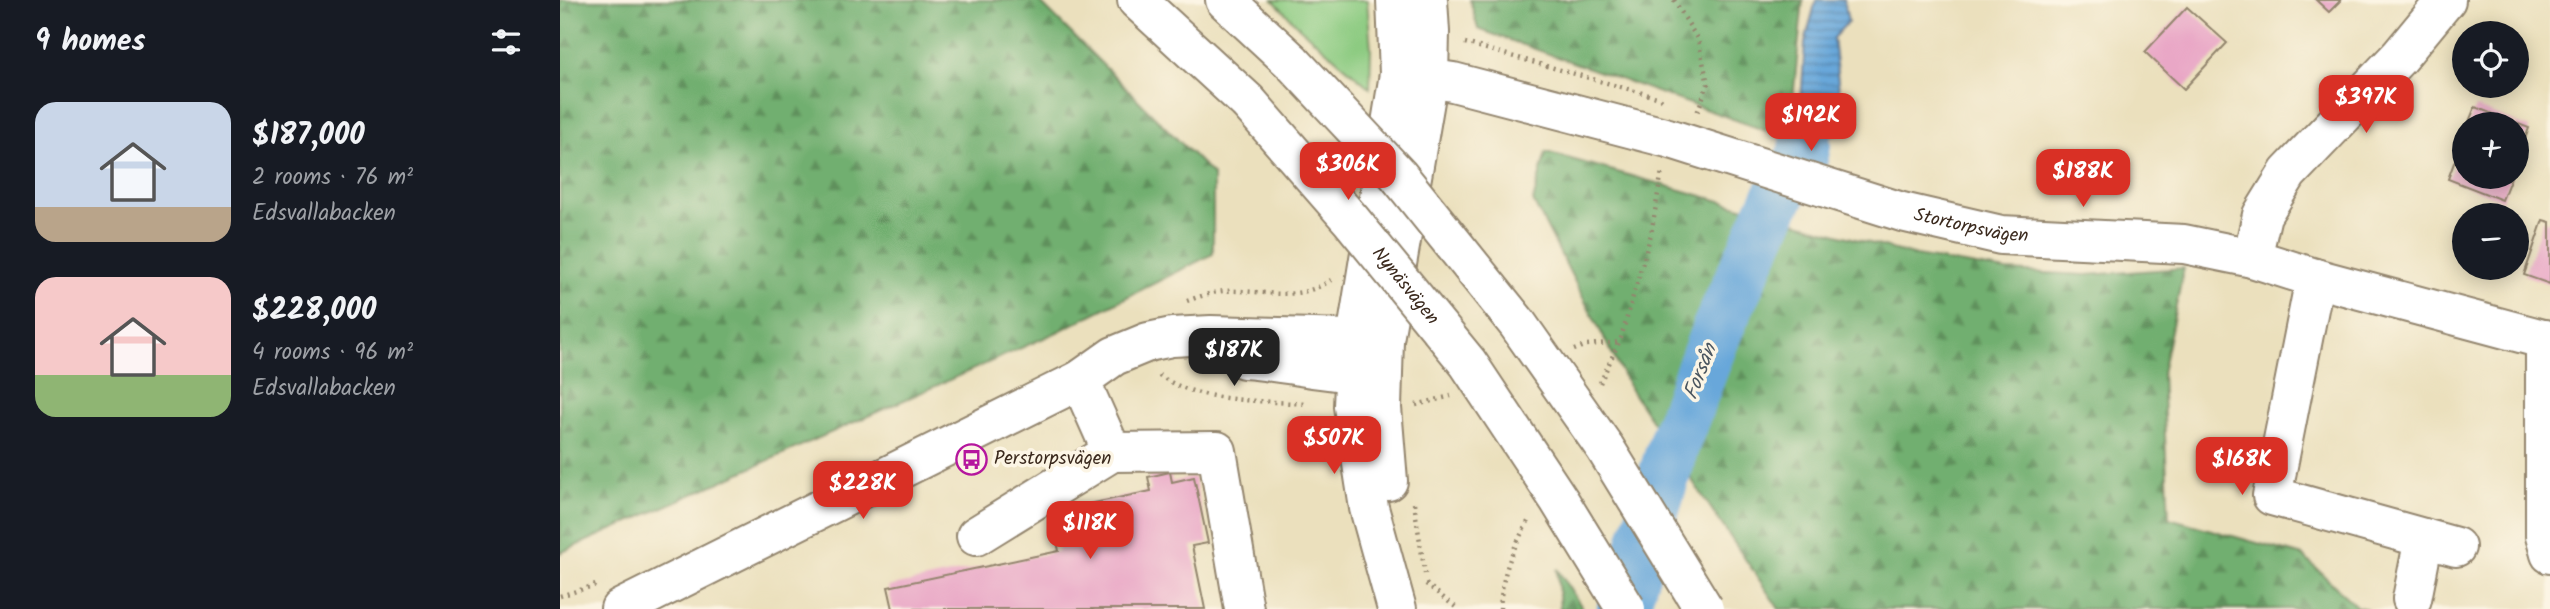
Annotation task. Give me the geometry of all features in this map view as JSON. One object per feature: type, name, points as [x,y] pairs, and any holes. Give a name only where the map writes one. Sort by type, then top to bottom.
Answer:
[{"type":"main road","name":"Nynäsvägen","points":[[1138,0],[1248,102],[1351,220],[1468,363],[1559,500],[1626,609]]},
{"type":"main road","points":[[1225,0],[1292,62],[1398,175],[1517,323],[1605,448],[1704,609]]},
{"type":"main road","points":[[1396,0],[1414,76]]},
{"type":"main road","points":[[1412,598],[1382,408],[1369,357],[1414,76],[1430,32],[1428,0]]},
{"type":"main road","points":[[2252,258],[2262,215],[2288,173],[2399,57],[2446,0]]},
{"type":"main road","name":"Stortorpsvägen","points":[[1414,76],[1668,138],[1698,137],[1902,212],[2001,234],[2184,244],[2252,258],[2315,278],[2547,340]]},
{"type":"main road","points":[[2315,278],[2272,496],[2440,542],[2412,599]]},
{"type":"main road","points":[[2547,340],[2545,536],[2550,554]]},
{"type":"main road","points":[[620,609],[1080,380],[1118,373],[1153,362],[1207,357],[1270,361],[1369,357]]},
{"type":"main road","points":[[1080,380],[1112,452]]},
{"type":"main road","points":[[976,536],[1112,452],[1217,451],[1244,609]]},
{"type":"path","points":[[1674,0],[1698,40],[1708,84],[1698,137]]},
{"type":"path","points":[[1465,43],[1660,98],[1667,107]]},
{"type":"path","points":[[1415,405],[1415,417]]},
{"type":"path","points":[[1412,490],[1412,598],[1458,609]]},
{"type":"green space","points":[[560,0],[1038,0],[1213,175],[1213,254],[1055,333],[560,553]]},
{"type":"green space","points":[[1273,0],[1367,0],[1371,49],[1370,88],[1300,28]]},
{"type":"green space","points":[[1470,0],[1803,0],[1789,139],[1478,29]]},
{"type":"green space","points":[[1546,152],[1916,256],[2007,271],[2086,275],[2184,268],[2162,373],[2169,518],[2303,556],[2357,607],[2367,609],[1779,609],[1631,390],[1533,201]]},
{"type":"green space","points":[[1557,569],[1583,609],[1560,609]]},
{"type":"water","points":[[1816,0],[1844,0],[1848,22],[1833,38],[1844,132],[1805,144],[1801,102],[1805,42]]},
{"type":"building","points":[[2316,0],[2341,0],[2329,12]]},
{"type":"building","points":[[2187,7],[2227,43],[2184,89],[2145,52]]},
{"type":"building","points":[[2475,107],[2488,112],[2473,112]]},
{"type":"building","points":[[2474,189],[2506,189],[2502,200]]},
{"type":"building","points":[[2543,220],[2550,222],[2550,284],[2529,277],[2529,261]]},
{"type":"building","points":[[1170,472],[1172,482],[1194,477],[1208,543],[1192,546],[1205,609],[893,609],[888,587],[1059,551],[1051,512],[1151,491],[1148,477]]},
{"type":"waterway","name":"Forsån","points":[[1623,609],[1674,443],[1717,330],[1775,203],[1803,155],[1805,144]]},
{"type":"place","name":"Perstorpsvägen","points":[[971,459]]}]
